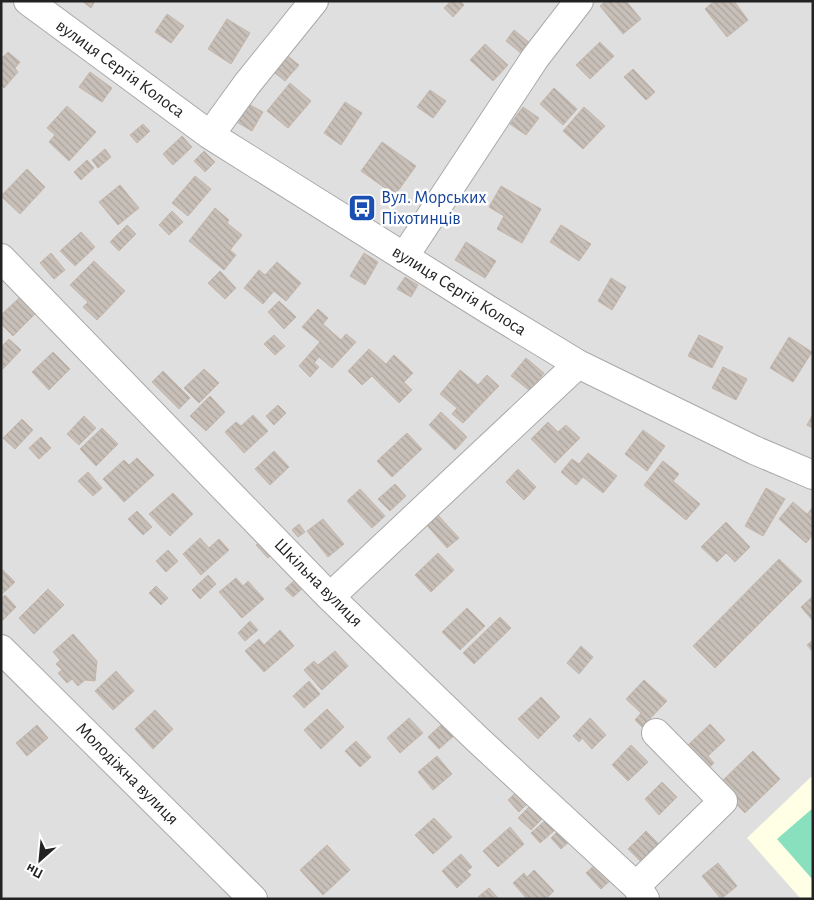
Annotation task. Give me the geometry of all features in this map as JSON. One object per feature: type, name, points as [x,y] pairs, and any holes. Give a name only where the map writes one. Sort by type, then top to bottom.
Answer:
[{"type":"street","points":[[210,135],[247,84],[314,1]]},
{"type":"street","points":[[404,257],[524,74],[579,1]]},
{"type":"street","name":"вулиця Сергія Колоса","points":[[33,3],[210,135],[578,364],[754,450],[813,475]]},
{"type":"street","name":"Шкільна вулиця","points":[[1,258],[330,597],[476,738],[641,892]]},
{"type":"street","points":[[330,597],[578,364]]},
{"type":"street","name":"Молодіжна вулиця","points":[[1,649],[253,899]]},
{"type":"street","points":[[641,892],[723,801],[656,733]]},
{"type":"shaded area","points":[[1,1],[813,1],[813,899],[1,899]]},
{"type":"shaded area","points":[[813,775],[813,899],[801,899],[747,838]]},
{"type":"green space","points":[[813,808],[813,880],[777,839]]},
{"type":"building","points":[[82,1],[95,1],[91,8]]},
{"type":"building","points":[[451,1],[460,1],[464,5],[453,17],[444,8]]},
{"type":"building","points":[[606,1],[626,1],[641,19],[623,34],[600,6]]},
{"type":"building","points":[[714,1],[734,1],[748,20],[727,37],[705,9]]},
{"type":"building","points":[[167,14],[184,26],[171,43],[155,32]]},
{"type":"building","points":[[227,19],[250,33],[231,64],[208,49]]},
{"type":"building","points":[[514,30],[530,43],[522,54],[506,41]]},
{"type":"building","points":[[600,42],[614,56],[590,79],[576,65]]},
{"type":"building","points":[[485,44],[508,65],[493,81],[470,60]]},
{"type":"building","points":[[8,52],[20,62],[15,68],[18,72],[4,88],[1,85],[1,56],[3,57]]},
{"type":"building","points":[[283,52],[299,65],[285,81],[270,69]]},
{"type":"building","points":[[633,69],[655,92],[646,100],[624,77]]},
{"type":"building","points":[[90,72],[112,88],[102,102],[79,87]]},
{"type":"building","points":[[290,83],[311,101],[288,128],[267,111]]},
{"type":"building","points":[[554,88],[577,109],[563,125],[540,104]]},
{"type":"building","points":[[430,90],[446,101],[433,118],[417,107]]},
{"type":"building","points":[[245,102],[263,112],[252,131],[235,121]]},
{"type":"building","points":[[345,102],[362,113],[341,145],[324,133]]},
{"type":"building","points":[[67,106],[96,132],[69,161],[49,142],[55,135],[47,128]]},
{"type":"building","points":[[523,107],[539,118],[526,135],[510,124]]},
{"type":"building","points":[[584,107],[605,126],[583,149],[563,131]]},
{"type":"building","points":[[143,124],[150,131],[137,143],[130,135]]},
{"type":"building","points":[[182,136],[192,147],[173,165],[163,154]]},
{"type":"building","points":[[382,142],[416,166],[395,195],[361,171]]},
{"type":"building","points":[[105,149],[111,157],[98,168],[92,160]]},
{"type":"building","points":[[204,151],[215,162],[205,172],[194,161]]},
{"type":"building","points":[[87,160],[94,168],[81,180],[74,172]]},
{"type":"building","points":[[27,169],[45,187],[20,214],[1,196]]},
{"type":"building","points":[[195,176],[211,189],[188,216],[172,203]]},
{"type":"building","points":[[120,185],[139,208],[118,225],[99,202]]},
{"type":"building","points":[[501,186],[541,209],[522,243],[497,229],[504,216],[489,207]]},
{"type":"building","points":[[215,208],[229,220],[227,223],[242,235],[230,250],[236,255],[224,270],[189,241]]},
{"type":"building","points":[[172,211],[183,222],[169,235],[159,225]]},
{"type":"building","points":[[127,225],[136,234],[119,251],[110,242]]},
{"type":"building","points":[[561,225],[591,244],[579,261],[550,242]]},
{"type":"building","points":[[81,232],[95,247],[75,266],[60,251]]},
{"type":"building","points":[[466,242],[496,261],[485,278],[455,260]]},
{"type":"building","points":[[51,253],[65,270],[54,279],[40,263]]},
{"type":"building","points":[[364,253],[378,262],[365,285],[350,276]]},
{"type":"building","points":[[94,261],[125,291],[97,320],[83,307],[88,302],[70,285]]},
{"type":"building","points":[[277,262],[301,283],[286,301],[274,291],[263,304],[244,288],[259,270],[265,275]]},
{"type":"building","points":[[220,271],[236,288],[225,299],[208,283]]},
{"type":"building","points":[[405,277],[418,285],[411,297],[397,289]]},
{"type":"building","points":[[611,278],[626,287],[612,310],[598,301]]},
{"type":"building","points":[[19,298],[35,314],[13,336],[1,324],[1,315]]},
{"type":"building","points":[[279,301],[296,317],[284,329],[268,312]]},
{"type":"building","points":[[318,309],[328,318],[323,324],[341,340],[346,334],[356,342],[332,368],[319,357],[314,363],[319,367],[310,377],[299,366],[320,342],[302,327]]},
{"type":"building","points":[[274,335],[285,346],[275,355],[264,344]]},
{"type":"building","points":[[699,335],[723,347],[712,368],[688,356]]},
{"type":"building","points":[[789,337],[812,352],[793,382],[770,368]]},
{"type":"building","points":[[9,339],[21,350],[3,369],[1,347]]},
{"type":"building","points":[[369,349],[386,364],[394,355],[413,373],[404,382],[412,390],[399,403],[372,376],[362,385],[348,371]]},
{"type":"building","points":[[53,352],[70,369],[49,390],[32,372]]},
{"type":"building","points":[[526,358],[544,373],[530,391],[511,376]]},
{"type":"building","points":[[723,367],[747,379],[736,400],[712,388]]},
{"type":"building","points":[[204,369],[219,383],[199,403],[184,388]]},
{"type":"building","points":[[460,370],[478,385],[487,375],[499,386],[463,423],[452,414],[457,408],[440,394]]},
{"type":"building","points":[[163,371],[190,398],[179,409],[152,382]]},
{"type":"building","points":[[210,396],[225,412],[206,431],[190,416]]},
{"type":"building","points":[[278,405],[286,413],[274,425],[266,416]]},
{"type":"building","points":[[441,412],[467,437],[455,450],[429,425]]},
{"type":"building","points":[[813,414],[813,428],[807,425]]},
{"type":"building","points":[[253,415],[268,431],[244,453],[225,432],[236,422],[241,426]]},
{"type":"building","points":[[84,416],[96,428],[79,445],[67,434]]},
{"type":"building","points":[[22,419],[33,430],[15,449],[3,438]]},
{"type":"building","points":[[548,422],[558,432],[566,425],[580,438],[555,463],[531,439]]},
{"type":"building","points":[[102,428],[118,444],[96,466],[80,449]]},
{"type":"building","points":[[643,430],[665,446],[647,471],[625,454]]},
{"type":"building","points":[[407,433],[422,449],[392,477],[377,461]]},
{"type":"building","points":[[41,437],[51,448],[39,459],[29,448]]},
{"type":"building","points":[[274,451],[289,467],[270,485],[255,469]]},
{"type":"building","points":[[588,453],[617,476],[603,493],[583,477],[576,485],[561,472],[572,459],[579,464]]},
{"type":"building","points":[[137,458],[154,475],[124,502],[103,479],[124,460],[129,465]]},
{"type":"building","points":[[663,461],[679,474],[673,481],[700,504],[686,520],[644,485]]},
{"type":"building","points":[[518,469],[536,487],[524,500],[506,482]]},
{"type":"building","points":[[88,472],[102,488],[93,496],[78,481]]},
{"type":"building","points":[[395,484],[406,496],[390,511],[378,499]]},
{"type":"building","points":[[766,488],[785,499],[763,536],[745,526]]},
{"type":"building","points":[[360,489],[385,516],[372,528],[347,501]]},
{"type":"building","points":[[173,493],[193,514],[170,536],[149,514]]},
{"type":"building","points":[[793,502],[807,514],[813,507],[813,535],[806,543],[779,519]]},
{"type":"building","points":[[137,511],[152,527],[143,535],[128,519]]},
{"type":"building","points":[[436,513],[459,538],[447,548],[425,523]]},
{"type":"building","points":[[323,519],[344,544],[328,557],[307,531]]},
{"type":"building","points":[[726,522],[750,547],[735,562],[726,553],[717,562],[701,547]]},
{"type":"building","points":[[299,524],[305,532],[298,537],[292,530]]},
{"type":"building","points":[[200,538],[209,548],[219,539],[229,550],[201,575],[183,554]]},
{"type":"building","points":[[263,538],[275,551],[268,558],[256,545]]},
{"type":"building","points":[[168,550],[178,561],[166,572],[156,561]]},
{"type":"building","points":[[438,553],[454,570],[431,592],[415,575]]},
{"type":"building","points":[[779,559],[802,581],[715,668],[693,646]]},
{"type":"building","points":[[1,568],[15,582],[1,595]]},
{"type":"building","points":[[208,575],[216,584],[200,599],[192,590]]},
{"type":"building","points":[[236,578],[243,586],[248,581],[264,599],[242,618],[219,592]]},
{"type":"building","points":[[297,578],[305,586],[293,597],[285,589]]},
{"type":"building","points":[[156,586],[168,598],[161,605],[149,593]]},
{"type":"building","points":[[48,589],[64,605],[34,634],[19,618]]},
{"type":"building","points":[[5,595],[16,607],[1,622],[1,599]]},
{"type":"building","points":[[813,596],[813,621],[801,607]]},
{"type":"building","points":[[467,608],[485,626],[460,650],[442,632]]},
{"type":"building","points":[[500,617],[511,628],[474,664],[463,653]]},
{"type":"building","points":[[250,621],[258,630],[245,641],[238,633]]},
{"type":"building","points":[[280,630],[294,646],[264,672],[245,651],[259,639],[264,645]]},
{"type":"building","points":[[73,634],[97,661],[95,681],[85,680],[78,686],[72,679],[67,683],[58,673],[62,670],[56,664],[60,660],[53,652]]},
{"type":"building","points":[[813,640],[813,652],[807,645]]},
{"type":"building","points":[[581,646],[593,657],[579,674],[567,663]]},
{"type":"building","points":[[335,651],[348,666],[322,690],[304,670],[314,661],[318,665]]},
{"type":"building","points":[[116,671],[134,691],[113,710],[95,691]]},
{"type":"building","points":[[644,680],[667,701],[642,727],[635,720],[641,713],[626,699]]},
{"type":"building","points":[[309,681],[320,694],[304,708],[293,696]]},
{"type":"building","points":[[541,697],[560,717],[538,739],[518,719]]},
{"type":"building","points":[[327,709],[344,727],[321,749],[304,730]]},
{"type":"building","points":[[155,710],[173,729],[153,749],[135,729]]},
{"type":"building","points":[[409,718],[423,733],[400,753],[387,738]]},
{"type":"building","points":[[590,718],[606,735],[592,749],[582,738],[579,742],[573,736]]},
{"type":"building","points":[[444,722],[455,735],[439,749],[428,737]]},
{"type":"building","points":[[710,724],[725,740],[708,756],[714,763],[705,772],[684,749]]},
{"type":"building","points":[[37,725],[48,738],[27,756],[16,743]]},
{"type":"building","points":[[356,741],[371,757],[360,767],[345,751]]},
{"type":"building","points":[[631,745],[648,762],[628,781],[612,765]]},
{"type":"building","points":[[753,751],[780,779],[745,813],[718,785]]},
{"type":"building","points":[[437,756],[452,774],[433,790],[418,772]]},
{"type":"building","points":[[662,782],[677,797],[659,815],[645,799]]},
{"type":"building","points":[[521,787],[532,799],[519,812],[508,800]]},
{"type":"building","points":[[535,801],[548,813],[531,830],[518,818]]},
{"type":"building","points":[[434,818],[452,837],[433,854],[415,835]]},
{"type":"building","points":[[547,819],[556,829],[540,843],[531,833]]},
{"type":"building","points":[[510,827],[524,844],[498,867],[483,851]]},
{"type":"building","points":[[560,829],[571,840],[561,849],[551,838]]},
{"type":"building","points":[[646,831],[661,846],[643,864],[628,849]]},
{"type":"building","points":[[327,845],[350,870],[323,895],[300,870]]},
{"type":"building","points":[[461,854],[472,867],[467,871],[471,875],[457,888],[442,871]]},
{"type":"building","points":[[597,863],[612,879],[601,889],[586,873]]},
{"type":"building","points":[[718,863],[737,886],[721,899],[702,876]]},
{"type":"building","points":[[534,870],[554,891],[546,899],[527,899],[513,883],[524,873],[527,877]]},
{"type":"building","points":[[489,888],[499,899],[478,897]]},
{"type":"place","name":"Вул. Морських Піхотинців","points":[[362,208]]}]
